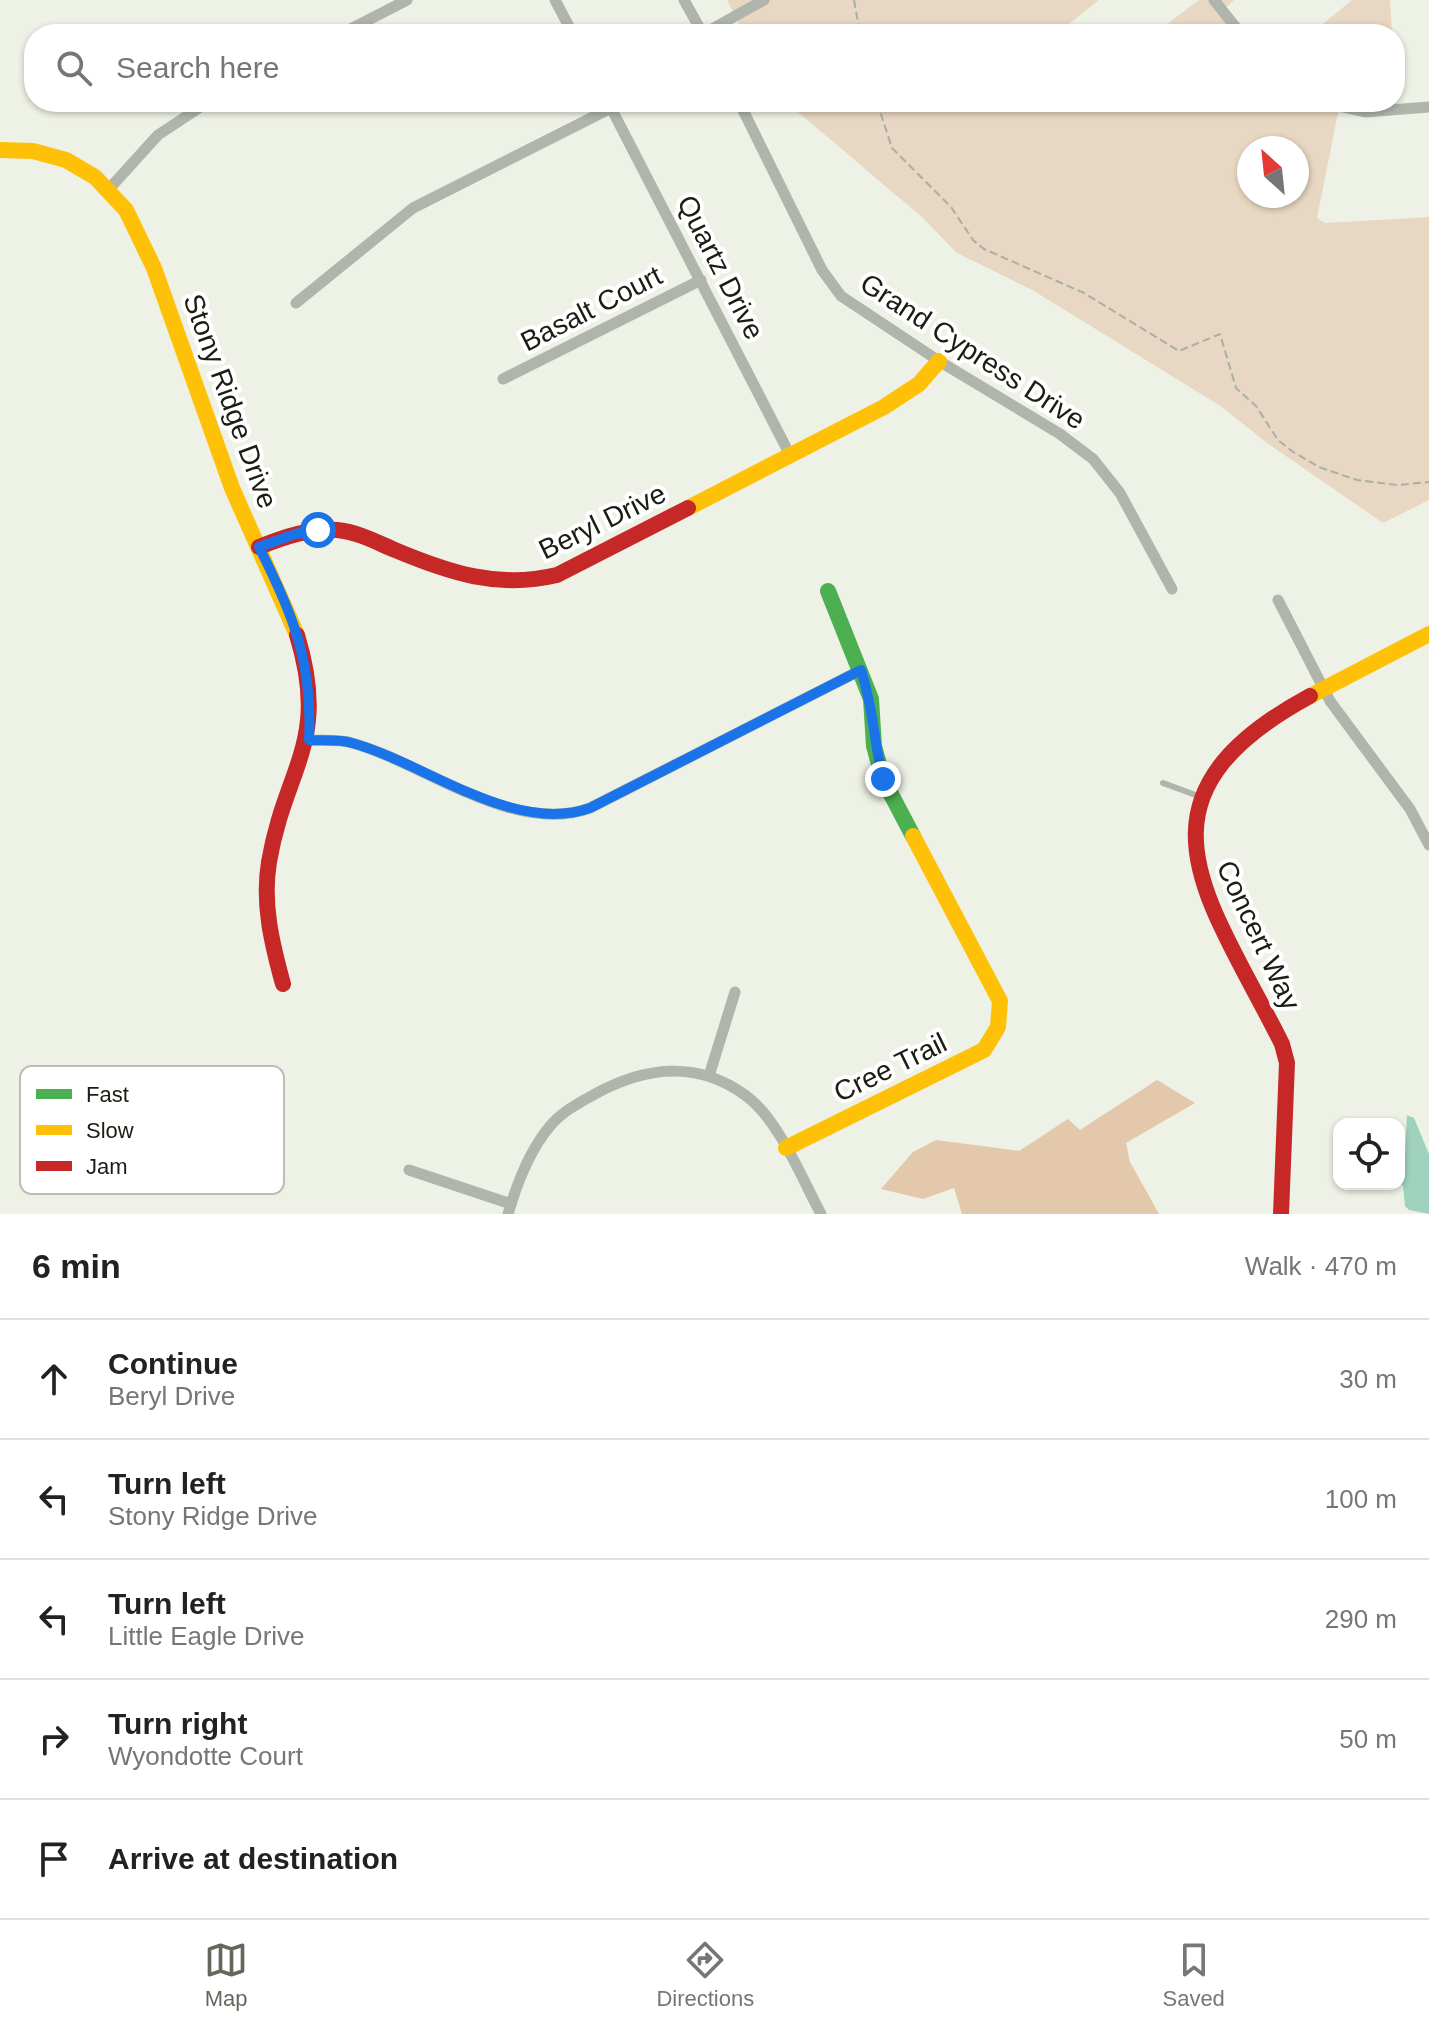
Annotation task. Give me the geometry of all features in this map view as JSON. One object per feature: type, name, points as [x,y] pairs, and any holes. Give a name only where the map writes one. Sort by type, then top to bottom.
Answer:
[{"type":"street","points":[[360,24],[407,0]]},
{"type":"street","points":[[555,0],[568,24]]},
{"type":"street","points":[[684,0],[697,24]]},
{"type":"street","points":[[721,24],[764,0]]},
{"type":"street","points":[[1214,0],[1233,24]]},
{"type":"street","points":[[1405,109],[1429,107]]},
{"type":"street","points":[[109,189],[158,135],[193,112]]},
{"type":"street","points":[[296,303],[413,208],[596,112]]},
{"type":"street","name":"Quartz Drive","points":[[613,112],[790,455]]},
{"type":"street","name":"Grand Cypress Drive","points":[[744,112],[830,283],[854,308],[1060,434],[1093,459],[1120,493],[1172,589]]},
{"type":"street","name":"Stony Ridge Drive","points":[[0,150],[23,150],[53,156],[80,168],[109,189],[135,224],[243,514],[300,636],[311,705],[309,740],[272,844],[265,905],[270,942],[283,984]]},
{"type":"street","name":"Basalt Court","points":[[503,379],[701,280]]},
{"type":"street","name":"Beryl Drive","points":[[259,547],[295,534],[339,530],[363,536],[473,581],[496,584],[539,581],[557,575],[902,396],[939,361]]},
{"type":"street","points":[[309,740],[350,742],[526,813],[560,816],[590,808],[861,670],[828,591]]},
{"type":"street","points":[[1278,600],[1324,689],[1410,809],[1429,845]]},
{"type":"street","name":"Concert Way","points":[[1281,1214],[1280,1177],[1289,1080],[1287,1063],[1282,1044],[1201,881],[1194,835],[1201,797],[1215,769],[1250,729],[1429,634]]},
{"type":"street","name":"Cree Trail","points":[[786,1148],[984,1050],[1002,1017],[1000,1001],[883,779],[874,746],[871,699],[861,670]]},
{"type":"street","points":[[709,1076],[735,992]]},
{"type":"street","points":[[409,1170],[510,1209],[536,1145],[573,1106],[611,1085],[643,1074],[683,1070],[709,1076],[747,1096],[786,1148],[821,1214]]},
{"type":"lane","points":[[1163,783],[1201,797]]},
{"type":"path","points":[[854,0],[858,24]]},
{"type":"path","points":[[880,112],[892,148],[951,207],[965,231],[984,249],[1084,293],[1179,351],[1220,334],[1236,388],[1256,406],[1278,440],[1319,467],[1376,484],[1429,482]]},
{"type":"shaded area","points":[[727,0],[1099,0],[1069,24],[739,24]]},
{"type":"shaded area","points":[[1199,0],[1234,0],[1223,10],[1234,24],[1167,24]]},
{"type":"shaded area","points":[[1352,0],[1390,0],[1391,24],[1323,24]]},
{"type":"shaded area","points":[[798,112],[1338,112],[1317,218],[1325,223],[1429,217],[1429,500],[1383,523],[1267,443],[1222,407],[1034,291],[957,253],[922,217]]},
{"type":"shaded area","points":[[1157,1080],[1195,1103],[1126,1143],[1130,1162],[1159,1214],[962,1214],[954,1188],[923,1199],[881,1189],[913,1152],[936,1140],[1019,1151],[1068,1119],[1080,1130]]},
{"type":"shaded area","points":[[1407,1115],[1414,1118],[1429,1154],[1429,1214],[1409,1210],[1405,1206]]},
{"type":"traffic: fast","points":[[828,591],[871,699],[874,746],[883,779],[913,836]]},
{"type":"traffic: slow","points":[[0,150],[33,151],[66,160],[95,177],[126,210],[154,268],[232,488],[297,635]]},
{"type":"traffic: slow","points":[[688,508],[884,407],[919,384],[939,361]]},
{"type":"traffic: slow","points":[[1310,696],[1429,634]]},
{"type":"traffic: slow","points":[[786,1148],[984,1050],[998,1027],[1000,1001],[913,836]]},
{"type":"traffic: jam","points":[[259,547],[307,532],[337,530],[360,535],[455,572],[494,579],[535,579],[557,575],[688,508]]},
{"type":"traffic: jam","points":[[283,984],[269,924],[267,878],[276,829],[307,729],[309,703],[306,672],[297,635]]},
{"type":"traffic: jam","points":[[1281,1214],[1287,1063],[1282,1044],[1228,942],[1208,896],[1197,853],[1198,812],[1215,773],[1251,734],[1310,696]]},
{"type":"route","points":[[318,530],[281,538],[259,547],[300,636],[307,664],[311,705],[309,740],[350,742],[526,813],[560,816],[590,808],[861,670],[871,699],[874,746],[883,779]]}]
